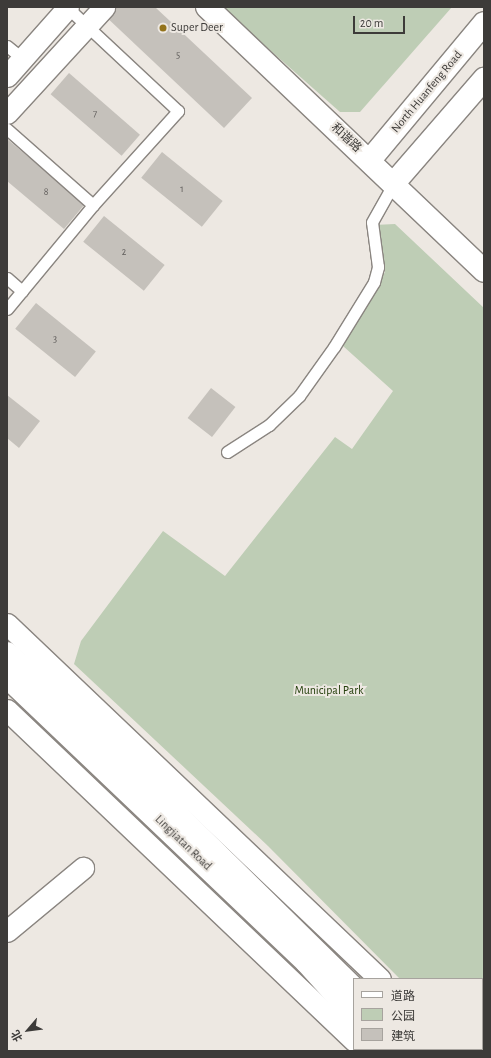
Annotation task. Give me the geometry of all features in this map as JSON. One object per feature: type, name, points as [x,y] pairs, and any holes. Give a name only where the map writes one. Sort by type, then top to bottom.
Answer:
[{"type":"main road","name":"和谐路","points":[[207,7],[370,160],[484,271]]},
{"type":"main road","name":"North Huanfeng Road","points":[[370,160],[484,23]]},
{"type":"main road","points":[[394,183],[484,80]]},
{"type":"main road","name":"Lingjiatan Road","points":[[7,653],[84,723],[353,987]]},
{"type":"main road","name":"Lingjiatan Road","points":[[7,677],[307,963],[353,1014]]},
{"type":"street","points":[[7,76],[15,52],[68,7]]},
{"type":"street","points":[[7,113],[104,7]]},
{"type":"street","points":[[7,624],[379,978]]},
{"type":"street","points":[[7,710],[353,1040]]},
{"type":"street","points":[[7,931],[83,868]]},
{"type":"lane","points":[[7,309],[93,204],[178,111],[68,7]]},
{"type":"lane","points":[[7,129],[93,204]]},
{"type":"lane","points":[[227,452],[269,426],[299,396],[338,340],[374,282],[378,267],[372,222],[394,183]]},
{"type":"lane","points":[[7,278],[22,291]]},
{"type":"green space","points":[[221,7],[452,7],[360,112],[340,112]]},
{"type":"green space","name":"Municipal Park","points":[[395,224],[484,308],[484,1051],[477,1050],[483,1050],[483,978],[399,978],[268,846],[74,664],[81,641],[163,531],[225,576],[335,437],[352,449],[393,391],[343,346],[385,272],[374,225]]},
{"type":"building","points":[[109,7],[155,7],[252,98],[224,128],[103,14]]},
{"type":"building","points":[[69,73],[140,135],[122,156],[51,94]]},
{"type":"building","points":[[7,139],[85,204],[64,229],[7,181]]},
{"type":"building","points":[[162,152],[223,201],[202,227],[141,178]]},
{"type":"building","points":[[104,216],[165,265],[144,291],[83,242]]},
{"type":"building","points":[[36,303],[96,351],[75,377],[15,329]]},
{"type":"building","points":[[211,388],[235,407],[212,437],[188,418]]},
{"type":"building","points":[[7,395],[40,421],[19,448],[7,438]]},
{"type":"place","name":"Super Deer","points":[[163,28]]}]
